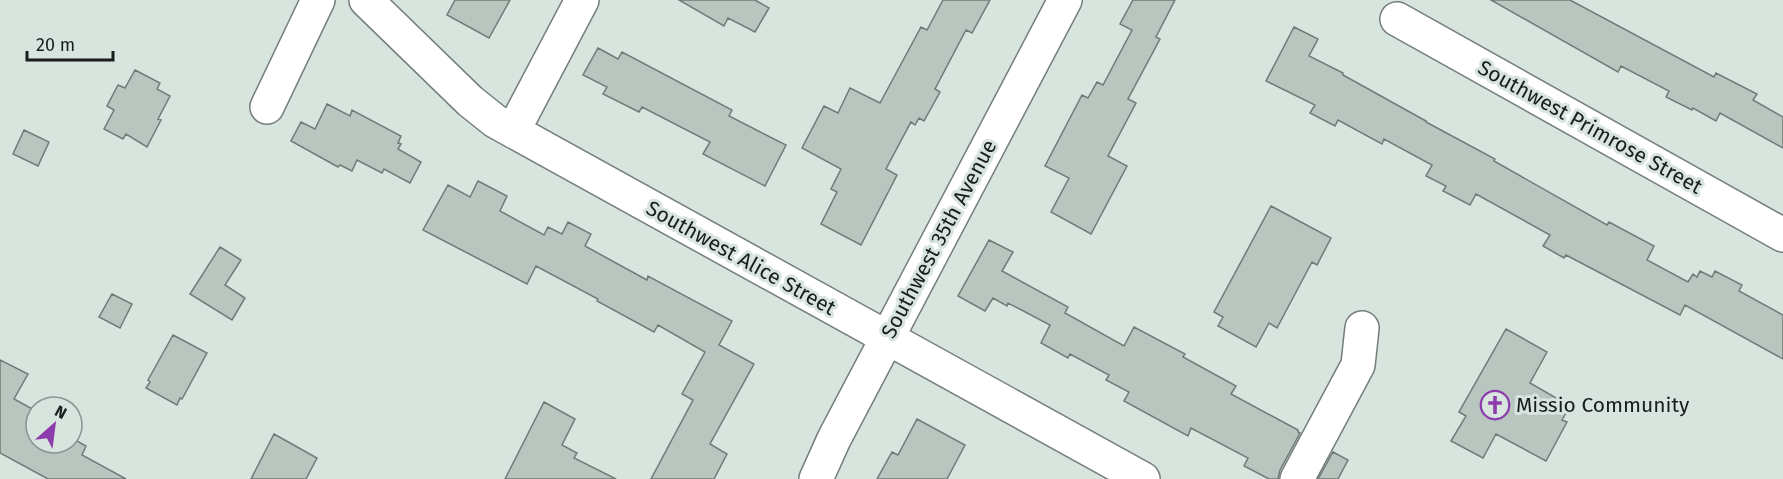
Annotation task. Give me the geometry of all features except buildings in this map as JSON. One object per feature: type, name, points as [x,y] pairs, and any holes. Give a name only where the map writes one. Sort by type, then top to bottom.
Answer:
[{"type":"street","points":[[267,107],[318,0]]},
{"type":"street","name":"Southwest Alice Street","points":[[366,0],[470,101],[495,121],[1143,479]]},
{"type":"street","points":[[513,131],[582,0]]},
{"type":"street","name":"Southwest 35th Avenue","points":[[816,479],[886,338],[1065,0]]},
{"type":"street","name":"Southwest Primrose Street","points":[[1397,19],[1783,235]]},
{"type":"street","points":[[1297,479],[1358,365],[1362,328]]},
{"type":"place","name":"Missio Community","points":[[1495,405]]}]
